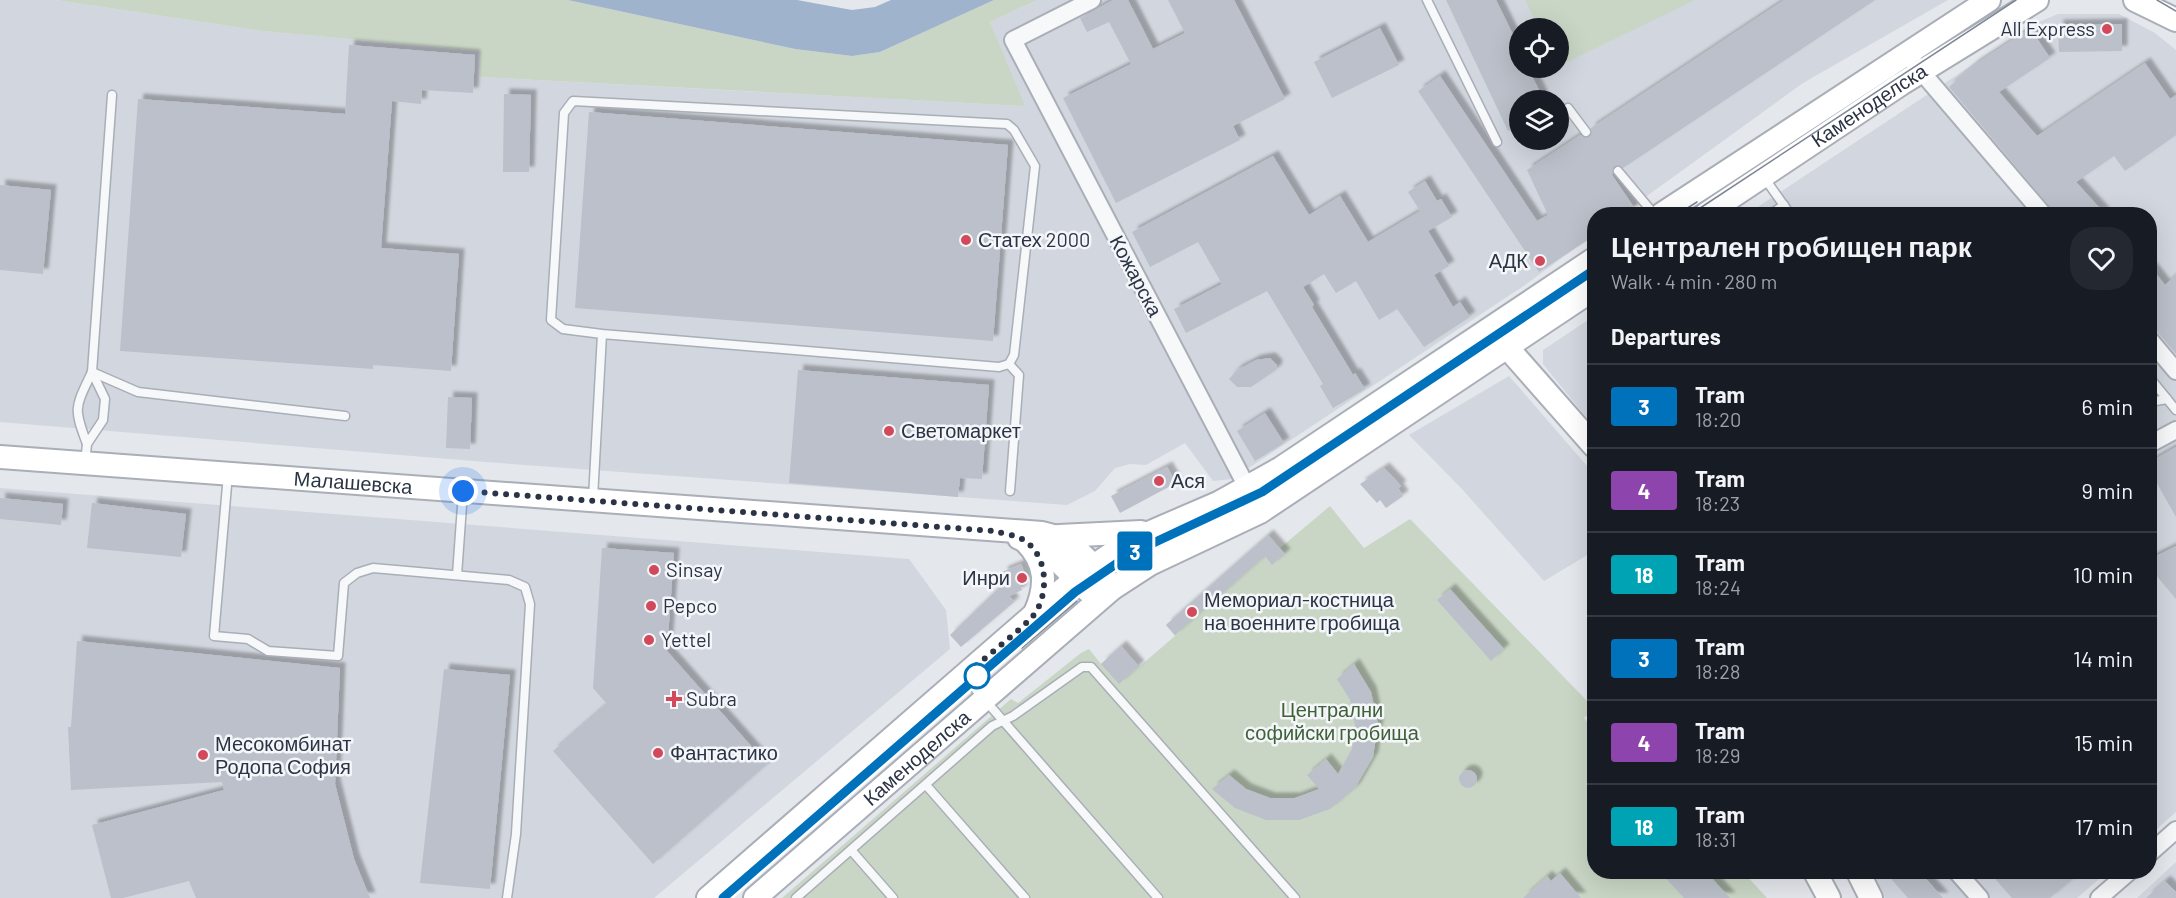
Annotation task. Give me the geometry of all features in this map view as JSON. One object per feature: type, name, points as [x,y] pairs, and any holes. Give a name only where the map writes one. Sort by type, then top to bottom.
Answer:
[{"type":"street","name":"Кожарска","points":[[1092,0],[1013,40],[1260,512]]},
{"type":"street","name":"Каменоделска","points":[[1713,207],[1757,166],[1906,53],[1989,0]]},
{"type":"street","name":"Каменоделска","points":[[1676,207],[1757,166],[1921,72],[2037,0]]},
{"type":"street","points":[[2135,0],[2176,20]]},
{"type":"street","points":[[1906,53],[2037,207]]},
{"type":"street","name":"Каменоделска","points":[[708,898],[1084,573],[1130,541],[1248,488],[1326,440],[1587,265]]},
{"type":"street","name":"Каменоделска","points":[[754,898],[1105,594],[1150,564],[1260,512],[1587,294]]},
{"type":"street","points":[[1491,329],[1587,438]]},
{"type":"street","points":[[2157,348],[2176,371]]},
{"type":"street","points":[[2157,440],[2176,430]]},
{"type":"street","name":"Малашевска","points":[[0,457],[86,454],[228,474],[1059,536],[1080,552],[1084,573]]},
{"type":"street","name":"Малашевска","points":[[994,531],[1024,540],[1048,551],[1084,573],[1105,594]]},
{"type":"street","points":[[1059,536],[1152,532]]},
{"type":"street","points":[[1024,540],[1034,550],[1044,573],[1044,589],[1035,614]]},
{"type":"street","points":[[2157,847],[2176,830]]},
{"type":"street","points":[[1819,879],[1829,898]]},
{"type":"street","points":[[1862,879],[1871,898]]},
{"type":"street","points":[[1962,879],[1980,898]]},
{"type":"street","points":[[2099,898],[2121,879]]},
{"type":"lane","points":[[1427,0],[1497,142]]},
{"type":"lane","points":[[86,454],[76,416],[79,400],[92,372],[112,95]]},
{"type":"lane","points":[[573,101],[1003,124],[1014,130],[1034,164],[1014,355],[1009,364],[999,367],[602,334],[563,329],[551,320],[564,113],[573,101]]},
{"type":"lane","points":[[1569,109],[1586,132]]},
{"type":"lane","points":[[1757,166],[1784,205],[1781,207]]},
{"type":"lane","points":[[1618,171],[1648,207]]},
{"type":"lane","points":[[593,501],[602,334]]},
{"type":"lane","points":[[1009,364],[1019,375],[1010,491]]},
{"type":"lane","points":[[92,372],[138,392],[345,416]]},
{"type":"lane","points":[[86,454],[103,420],[105,399],[92,372]]},
{"type":"lane","points":[[2157,387],[2176,410]]},
{"type":"lane","points":[[2157,401],[2167,399]]},
{"type":"lane","points":[[228,474],[214,636],[249,639],[268,651],[338,656],[344,583],[357,573],[373,568],[518,582],[529,595],[516,834],[507,898]]},
{"type":"lane","points":[[457,575],[463,491]]},
{"type":"lane","points":[[796,898],[992,726],[1082,666],[1091,667],[1295,898]]},
{"type":"lane","points":[[964,676],[1158,898]]},
{"type":"lane","points":[[926,784],[1026,898]]},
{"type":"lane","points":[[851,850],[893,898]]},
{"type":"shaded area","points":[[0,0],[56,0],[262,31],[480,51],[480,77],[1024,106],[990,22],[1037,0],[1948,0],[1803,83],[1632,207],[1587,207],[1587,239],[1525,285],[1232,479],[1213,481],[1185,443],[1146,465],[1130,464],[1115,468],[1095,491],[1067,505],[486,462],[0,422]]},
{"type":"shaded area","points":[[2058,14],[2119,14],[2155,33],[2176,50],[2176,812],[2157,829],[2157,207],[1758,207],[2034,24]]},
{"type":"shaded area","points":[[1587,321],[1587,418],[1543,364],[1543,350]]},
{"type":"shaded area","points":[[1509,376],[1587,466],[1587,555],[1544,581],[1461,488],[1409,435]]},
{"type":"shaded area","points":[[0,488],[909,559],[946,610],[950,649],[654,898],[0,898]]},
{"type":"shaded area","points":[[2176,862],[2176,898],[2137,898]]},
{"type":"shaded area","points":[[1875,879],[2099,879],[2077,898],[1885,898]]},
{"type":"green space","points":[[56,0],[568,0],[795,49],[852,56],[880,52],[994,0],[1037,0],[990,22],[1025,106],[480,77],[480,51],[262,31]]},
{"type":"green space","points":[[1525,0],[1695,0],[1569,61],[1569,18],[1534,18]]},
{"type":"green space","name":"Централни софийски гробища","points":[[1330,506],[1364,548],[1410,519],[1587,701],[1587,715],[1584,718],[1587,722],[1587,879],[1749,879],[1767,898],[782,898],[1011,699],[1018,703],[1089,649],[1101,664],[1121,646],[1140,666],[1175,636],[1166,625],[1268,535],[1280,548]]},
{"type":"water","points":[[568,0],[797,0],[852,10],[875,7],[891,0],[994,0],[880,52],[852,56],[795,49]]},
{"type":"building","points":[[1113,0],[1128,0],[1153,49],[1185,33],[1168,0],[1234,0],[1285,99],[1233,126],[1240,140],[1116,203],[1063,98],[1131,64],[1109,22],[1087,32],[1080,18]]},
{"type":"building","points":[[1446,0],[1496,0],[1509,27],[1509,78],[1533,78],[1539,90],[1509,90],[1508,131]]},
{"type":"building","points":[[1784,0],[1875,0],[1623,168],[1614,166],[1612,175],[1634,207],[1587,207],[1587,241],[1539,272],[1418,91],[1440,76],[1537,221],[1548,215],[1527,170],[1557,150],[1569,150],[1569,142],[1580,135],[1589,137],[1591,128]]},
{"type":"building","points":[[2122,24],[2122,51],[2059,52],[2058,25]]},
{"type":"building","points":[[1380,28],[1399,65],[1332,98],[1314,62]]},
{"type":"building","points":[[2030,28],[2050,58],[1999,92],[2037,136],[2145,63],[2170,99],[2176,95],[2176,135],[2125,171],[2114,156],[2076,182],[2099,207],[2050,207],[1949,87],[1975,64]]},
{"type":"building","points":[[349,45],[475,55],[473,93],[422,90],[421,104],[392,101],[381,248],[459,254],[451,371],[373,365],[373,369],[120,351],[138,99],[345,114]]},
{"type":"building","points":[[504,94],[531,95],[529,172],[503,172]]},
{"type":"building","points":[[589,112],[1008,145],[993,341],[575,308]]},
{"type":"building","points":[[1273,156],[1309,215],[1340,196],[1368,242],[1420,211],[1408,192],[1425,181],[1437,201],[1441,199],[1452,217],[1428,231],[1449,266],[1434,275],[1453,307],[1460,302],[1470,317],[1424,347],[1397,309],[1379,320],[1356,281],[1336,293],[1324,274],[1303,287],[1314,305],[1312,307],[1353,375],[1355,373],[1365,389],[1333,408],[1320,386],[1323,384],[1267,291],[1186,333],[1174,309],[1222,284],[1198,242],[1150,267],[1132,232]]},
{"type":"building","points":[[0,185],[51,190],[43,274],[0,270]]},
{"type":"building","points":[[2157,275],[2165,285],[2176,275],[2176,354],[2157,331]]},
{"type":"building","points":[[1270,358],[1277,365],[1276,370],[1251,387],[1237,387],[1229,379],[1237,370],[1256,360]]},
{"type":"building","name":"Светомаркет","points":[[798,370],[989,385],[982,479],[960,478],[958,497],[789,483]]},
{"type":"building","points":[[448,397],[472,398],[470,449],[446,448]]},
{"type":"building","points":[[1265,413],[1284,443],[1255,461],[1237,431]]},
{"type":"building","points":[[2176,447],[2176,517],[2157,483],[2157,458]]},
{"type":"building","points":[[1167,467],[1176,483],[1120,513],[1111,496]]},
{"type":"building","points":[[1384,468],[1401,486],[1398,488],[1403,496],[1386,508],[1380,500],[1377,503],[1360,484]]},
{"type":"building","points":[[0,498],[63,504],[61,525],[0,519]]},
{"type":"building","points":[[92,503],[186,514],[181,557],[87,548]]},
{"type":"building","points":[[1268,535],[1285,554],[1272,565],[1265,556],[1175,635],[1166,625]]},
{"type":"building","points":[[2176,546],[2176,599],[2157,576],[2157,556]]},
{"type":"building","points":[[602,548],[674,553],[667,651],[767,764],[653,864],[553,751],[607,704],[593,688]]},
{"type":"building","points":[[1021,564],[1028,581],[1020,584],[1022,590],[1009,596],[1014,602],[961,647],[950,635],[1006,581],[1002,572]]},
{"type":"building","points":[[1450,589],[1504,649],[1491,661],[1437,600]]},
{"type":"building","name":"Месокомбинат Родопа София","points":[[77,641],[340,668],[335,784],[354,859],[370,898],[196,898],[189,881],[123,898],[111,898],[92,825],[224,790],[222,782],[71,790],[68,727],[71,727]]},
{"type":"building","points":[[1121,646],[1139,666],[1119,684],[1101,664]]},
{"type":"building","points":[[1354,664],[1371,692],[1378,724],[1373,757],[1355,788],[1330,809],[1299,820],[1266,820],[1235,808],[1212,789],[1229,775],[1246,789],[1270,798],[1295,798],[1319,789],[1307,775],[1326,759],[1338,774],[1352,749],[1355,725],[1350,700],[1337,679]]},
{"type":"building","points":[[444,669],[510,675],[490,889],[420,883]]},
{"type":"building","points":[[1464,770],[1472,770],[1477,775],[1475,786],[1464,788],[1459,783],[1459,775]]},
{"type":"building","points":[[1560,873],[1581,898],[1523,898],[1547,876],[1551,881]]},
{"type":"building","points":[[1666,879],[1712,879],[1730,898],[1684,898]]},
{"type":"building","points":[[1891,879],[1926,879],[1943,898],[1908,898]]},
{"type":"building","points":[[1995,879],[2073,879],[2050,898],[2012,898]]},
{"type":"building","points":[[2165,881],[2176,892],[2176,898],[2146,898]]},
{"type":"tram line","points":[[1702,207],[2016,0]]},
{"type":"tram line","points":[[2157,0],[2176,11]]},
{"type":"tram line","points":[[1689,207],[1697,202]]},
{"type":"tram line","points":[[723,898],[1075,592],[1132,553],[1262,492],[1587,275]]},
{"type":"tram line","name":"3","points":[[723,898],[1040,620],[1117,561],[1262,492],[1587,275]]},
{"type":"tram line","points":[[1022,648],[1077,601]]},
{"type":"place","name":"All Express","points":[[2107,29]]},
{"type":"place","name":"Статех 2000","points":[[966,240]]},
{"type":"place","name":"АДК","points":[[1540,261]]},
{"type":"place","name":"Светомаркет","points":[[889,431]]},
{"type":"place","name":"Ася","points":[[1159,481]]},
{"type":"place","name":"Sinsay","points":[[654,570]]},
{"type":"place","name":"Инри","points":[[1022,578]]},
{"type":"place","name":"Pepco","points":[[651,606]]},
{"type":"place","name":"Мемориал-костница на военните гробища","points":[[1192,612]]},
{"type":"place","name":"Yettel","points":[[649,640]]},
{"type":"place","name":"Subra","points":[[674,699]]},
{"type":"place","name":"Фантастико","points":[[658,753]]},
{"type":"place","name":"Месокомбинат Родопа София","points":[[203,755]]},
{"type":"route","points":[[463,491],[994,531],[1024,540],[1034,550],[1044,573],[1044,589],[1041,599],[1035,614],[964,676],[970,683],[977,676]]}]
